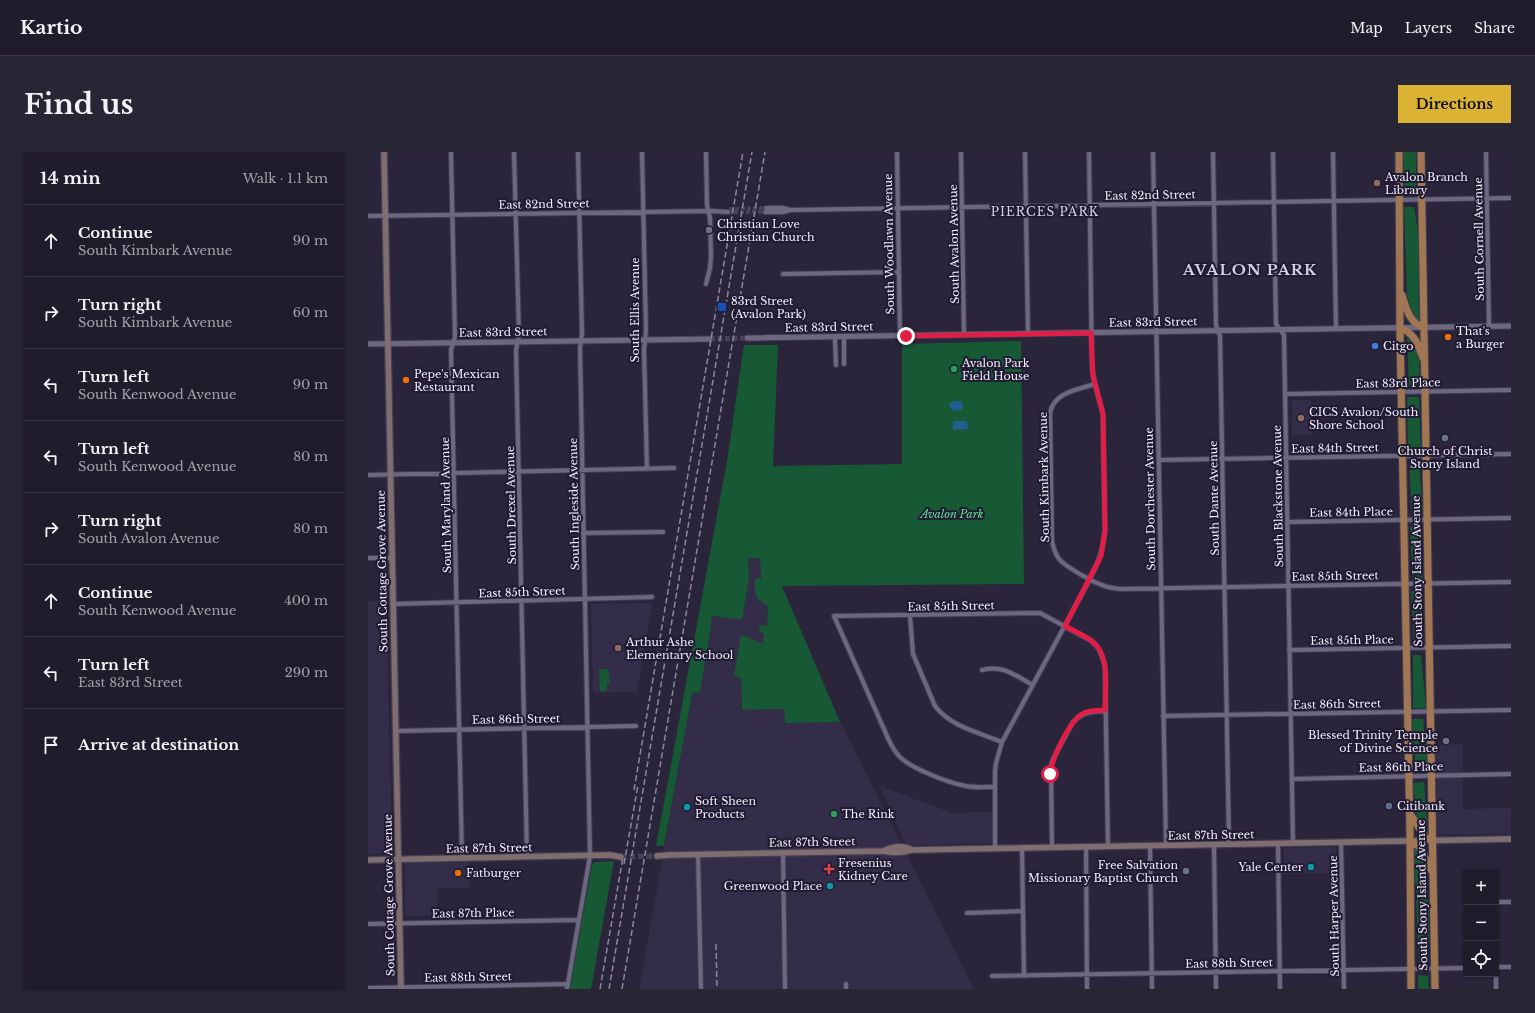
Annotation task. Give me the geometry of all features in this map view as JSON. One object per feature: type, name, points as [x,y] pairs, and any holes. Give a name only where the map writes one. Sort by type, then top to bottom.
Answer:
[{"type":"highway","name":"South Stony Island Avenue","points":[[1399,152],[1400,328],[1408,776],[1410,814],[1411,989]]},
{"type":"highway","name":"South Stony Island Avenue","points":[[1421,152],[1432,776],[1434,989]]},
{"type":"highway","points":[[1400,290],[1406,308],[1414,322],[1419,326],[1424,327]]},
{"type":"highway","points":[[1400,328],[1408,331],[1413,336],[1424,362]]},
{"type":"highway","points":[[1410,814],[1426,838],[1432,840]]},
{"type":"highway","points":[[1410,841],[1420,847],[1432,875]]},
{"type":"main road","name":"South Cottage Grove Avenue","points":[[384,152],[401,988]]},
{"type":"main road","name":"East 87th Street","points":[[657,854],[884,851],[890,847],[907,847],[912,850],[995,849],[1511,839]]},
{"type":"main road","name":"East 87th Street","points":[[368,860],[622,855]]},
{"type":"street","name":"South Maryland Avenue","points":[[451,152],[455,336],[451,350],[462,858]]},
{"type":"street","name":"South Drexel Avenue","points":[[514,152],[519,335],[516,350],[527,857]]},
{"type":"street","name":"South Ingleside Avenue","points":[[567,989],[590,856],[583,533],[578,152]]},
{"type":"street","name":"South Ellis Avenue","points":[[642,152],[647,469]]},
{"type":"street","points":[[706,152],[707,205],[710,218],[711,256],[706,284]]},
{"type":"street","name":"South Woodlawn Avenue","points":[[896,152],[900,336]]},
{"type":"street","name":"South Avalon Avenue","points":[[961,152],[964,335]]},
{"type":"street","points":[[1025,152],[1028,334]]},
{"type":"street","points":[[995,849],[994,786],[996,764],[1002,742],[1090,579],[1101,556],[1105,530],[1103,414],[1092,368],[1088,152]]},
{"type":"street","name":"South Dorchester Avenue","points":[[1153,152],[1166,845]]},
{"type":"street","name":"South Dante Avenue","points":[[1213,152],[1216,325],[1220,336],[1229,844]]},
{"type":"street","name":"South Blackstone Avenue","points":[[1273,152],[1276,324],[1284,335],[1293,843]]},
{"type":"street","points":[[1333,152],[1336,329]]},
{"type":"street","name":"South Cornell Avenue","points":[[1486,152],[1489,326]]},
{"type":"street","name":"East 82nd Street","points":[[766,210],[783,208],[790,210],[1511,198]]},
{"type":"street","name":"East 82nd Street","points":[[368,216],[729,211]]},
{"type":"street","points":[[783,274],[899,272]]},
{"type":"street","name":"East 83rd Street","points":[[747,338],[835,338],[1511,326]]},
{"type":"street","points":[[844,337],[844,364]]},
{"type":"street","points":[[835,338],[836,364]]},
{"type":"street","name":"East 83rd Street","points":[[368,344],[710,339]]},
{"type":"street","name":"South Kimbark Avenue","points":[[1090,579],[1064,564],[1059,559],[1052,542],[1050,413],[1054,402],[1062,394],[1095,384]]},
{"type":"street","name":"East 83rd Place","points":[[1285,394],[1511,390]]},
{"type":"street","name":"East 84th Street","points":[[1159,460],[1511,454]]},
{"type":"street","points":[[368,475],[674,468]]},
{"type":"street","name":"East 84th Place","points":[[1287,522],[1511,518]]},
{"type":"street","points":[[583,533],[663,532]]},
{"type":"street","points":[[368,558],[392,558]]},
{"type":"street","name":"East 85th Street","points":[[1090,579],[1105,587],[1120,589],[1511,582]]},
{"type":"street","name":"East 85th Street","points":[[393,604],[652,597]]},
{"type":"street","name":"East 85th Street","points":[[994,786],[971,787],[956,784],[916,769],[898,755],[887,736],[834,616],[1040,613],[1092,641],[1100,649],[1105,665],[1108,846]]},
{"type":"street","points":[[910,616],[913,654],[936,706],[941,713],[953,723],[1002,742]]},
{"type":"street","name":"East 85th Place","points":[[1289,650],[1511,646]]},
{"type":"street","points":[[982,670],[994,668],[1004,670],[1032,685]]},
{"type":"street","points":[[1052,848],[1050,774],[1053,759],[1073,722],[1078,717],[1087,712],[1105,710]]},
{"type":"street","name":"East 86th Street","points":[[1163,716],[1511,710]]},
{"type":"street","name":"East 86th Street","points":[[396,731],[636,726]]},
{"type":"street","name":"East 86th Place","points":[[1292,779],[1511,774]]},
{"type":"street","name":"South Harper Avenue","points":[[1341,842],[1344,989]]},
{"type":"street","points":[[1278,843],[1280,989]]},
{"type":"street","points":[[1214,844],[1216,989]]},
{"type":"street","points":[[1150,846],[1152,989]]},
{"type":"street","points":[[1086,847],[1087,989]]},
{"type":"street","points":[[1022,848],[1024,976]]},
{"type":"street","points":[[783,852],[785,989]]},
{"type":"street","points":[[698,854],[701,989]]},
{"type":"street","points":[[1499,902],[1511,902]]},
{"type":"street","points":[[966,913],[1023,911]]},
{"type":"street","name":"East 87th Place","points":[[368,924],[579,920]]},
{"type":"street","points":[[1499,967],[1511,967]]},
{"type":"street","name":"East 88th Street","points":[[992,976],[1463,968]]},
{"type":"street","points":[[1496,977],[1496,989]]},
{"type":"street","name":"East 88th Street","points":[[368,988],[568,984]]},
{"type":"street","points":[[846,984],[846,989]]},
{"type":"shaded area","name":"CICS Avalon/South Shore School","points":[[1292,400],[1311,400],[1311,435],[1292,435]]},
{"type":"shaded area","points":[[748,558],[760,558],[761,579],[755,579],[755,591],[768,607],[768,624],[767,626],[760,625],[764,643],[758,643],[745,636],[741,678],[742,710],[784,709],[785,723],[840,722],[974,989],[639,989],[692,695],[693,693],[700,692],[711,619],[713,616],[742,620],[749,578]]},
{"type":"shaded area","points":[[386,600],[392,854],[368,854],[368,601]]},
{"type":"shaded area","name":"Arthur Ashe Elementary School","points":[[652,603],[637,692],[593,693],[591,604]]},
{"type":"shaded area","points":[[1463,744],[1463,809],[1511,808],[1511,834],[1437,834],[1436,745]]},
{"type":"shaded area","points":[[880,786],[952,813],[994,812],[995,843],[906,845]]},
{"type":"shaded area","name":"Yale Center","points":[[1336,847],[1337,873],[1284,874],[1284,848]]},
{"type":"shaded area","points":[[469,862],[469,888],[437,888],[437,915],[405,916],[405,863]]},
{"type":"green space","points":[[1403,152],[1416,152],[1416,193],[1405,193]]},
{"type":"green space","points":[[1404,207],[1414,207],[1418,232],[1419,321],[1415,321],[1407,295]]},
{"type":"green space","points":[[1407,335],[1410,336],[1419,353],[1420,387],[1409,386]]},
{"type":"green space","name":"Avalon Park","points":[[1021,341],[1024,584],[782,586],[840,722],[785,723],[784,709],[742,710],[741,678],[734,676],[741,635],[757,641],[758,643],[763,643],[764,635],[759,630],[760,625],[767,626],[768,624],[768,607],[757,598],[755,591],[755,579],[761,578],[760,558],[748,558],[749,578],[742,620],[713,616],[711,619],[700,692],[693,693],[692,695],[664,846],[656,846],[727,461],[744,345],[778,345],[773,466],[902,464],[902,344]]},
{"type":"green space","points":[[1407,397],[1419,397],[1421,451],[1408,451]]},
{"type":"green space","points":[[1409,462],[1419,462],[1423,515],[1412,515]]},
{"type":"green space","points":[[1420,526],[1423,580],[1413,580],[1410,527]]},
{"type":"green space","points":[[1411,591],[1421,591],[1424,644],[1414,644]]},
{"type":"green space","points":[[1413,655],[1421,655],[1426,708],[1413,708]]},
{"type":"green space","points":[[599,669],[608,669],[610,683],[607,683],[607,691],[600,691]]},
{"type":"green space","points":[[1412,719],[1423,719],[1428,771],[1416,772]]},
{"type":"green space","points":[[1424,782],[1428,836],[1417,819],[1413,783]]},
{"type":"green space","points":[[1414,849],[1419,849],[1425,864],[1429,912],[1429,962],[1419,963]]},
{"type":"green space","points":[[614,861],[591,989],[570,989],[592,864],[595,862]]},
{"type":"green space","points":[[1418,975],[1428,976],[1429,989],[1418,989]]},
{"type":"water","points":[[961,401],[963,406],[961,410],[954,411],[950,408],[949,403]]},
{"type":"water","points":[[953,421],[967,421],[968,429],[953,430]]},
{"type":"tunnel","points":[[729,209],[766,208]]},
{"type":"tunnel","points":[[728,212],[765,212]]},
{"type":"tunnel","points":[[710,339],[747,338]]},
{"type":"tunnel","points":[[621,857],[657,856]]},
{"type":"railway","points":[[634,790],[743,152]]},
{"type":"railway","points":[[609,989],[752,152]]},
{"type":"railway","points":[[622,989],[765,152]]},
{"type":"railway","points":[[624,864],[638,785]]},
{"type":"railway","points":[[600,989],[623,857]]},
{"type":"railway","points":[[716,944],[717,989]]},
{"type":"place","name":"Avalon Branch Library","points":[[1377,183]]},
{"type":"place","name":"Christian Love Christian Church","points":[[709,230]]},
{"type":"place","name":"83rd Street (Avalon Park)","points":[[722,307]]},
{"type":"place","name":"That's a Burger","points":[[1448,337]]},
{"type":"place","name":"Citgo","points":[[1375,346]]},
{"type":"place","name":"Avalon Park Field House","points":[[954,369]]},
{"type":"place","name":"Pepe's Mexican Restaurant","points":[[406,380]]},
{"type":"place","name":"CICS Avalon/South Shore School","points":[[1301,418]]},
{"type":"place","name":"Church of Christ Stony Island","points":[[1445,438]]},
{"type":"place","name":"Arthur Ashe Elementary School","points":[[618,648]]},
{"type":"place","name":"Blessed Trinity Temple of Divine Science","points":[[1446,741]]},
{"type":"place","name":"Citibank","points":[[1389,806]]},
{"type":"place","name":"Soft Sheen Products","points":[[687,807]]},
{"type":"place","name":"The Rink","points":[[834,814]]},
{"type":"place","name":"Yale Center","points":[[1311,867]]},
{"type":"place","name":"Fresenius Kidney Care","points":[[829,869]]},
{"type":"place","name":"Free Salvation Missionary Baptist Church","points":[[1186,871]]},
{"type":"place","name":"Fatburger","points":[[458,873]]},
{"type":"place","name":"Greenwood Place","points":[[830,886]]},
{"type":"district","name":"PIERCES PARK","points":[[1045,211]]},
{"type":"district","name":"AVALON PARK","points":[[1250,269]]},
{"type":"route","points":[[906,336],[1091,333],[1093,376],[1103,414],[1104,544],[1101,556],[1065,626],[1092,641],[1100,649],[1105,665],[1105,710],[1087,712],[1082,714],[1073,722],[1053,759],[1050,774]]}]
